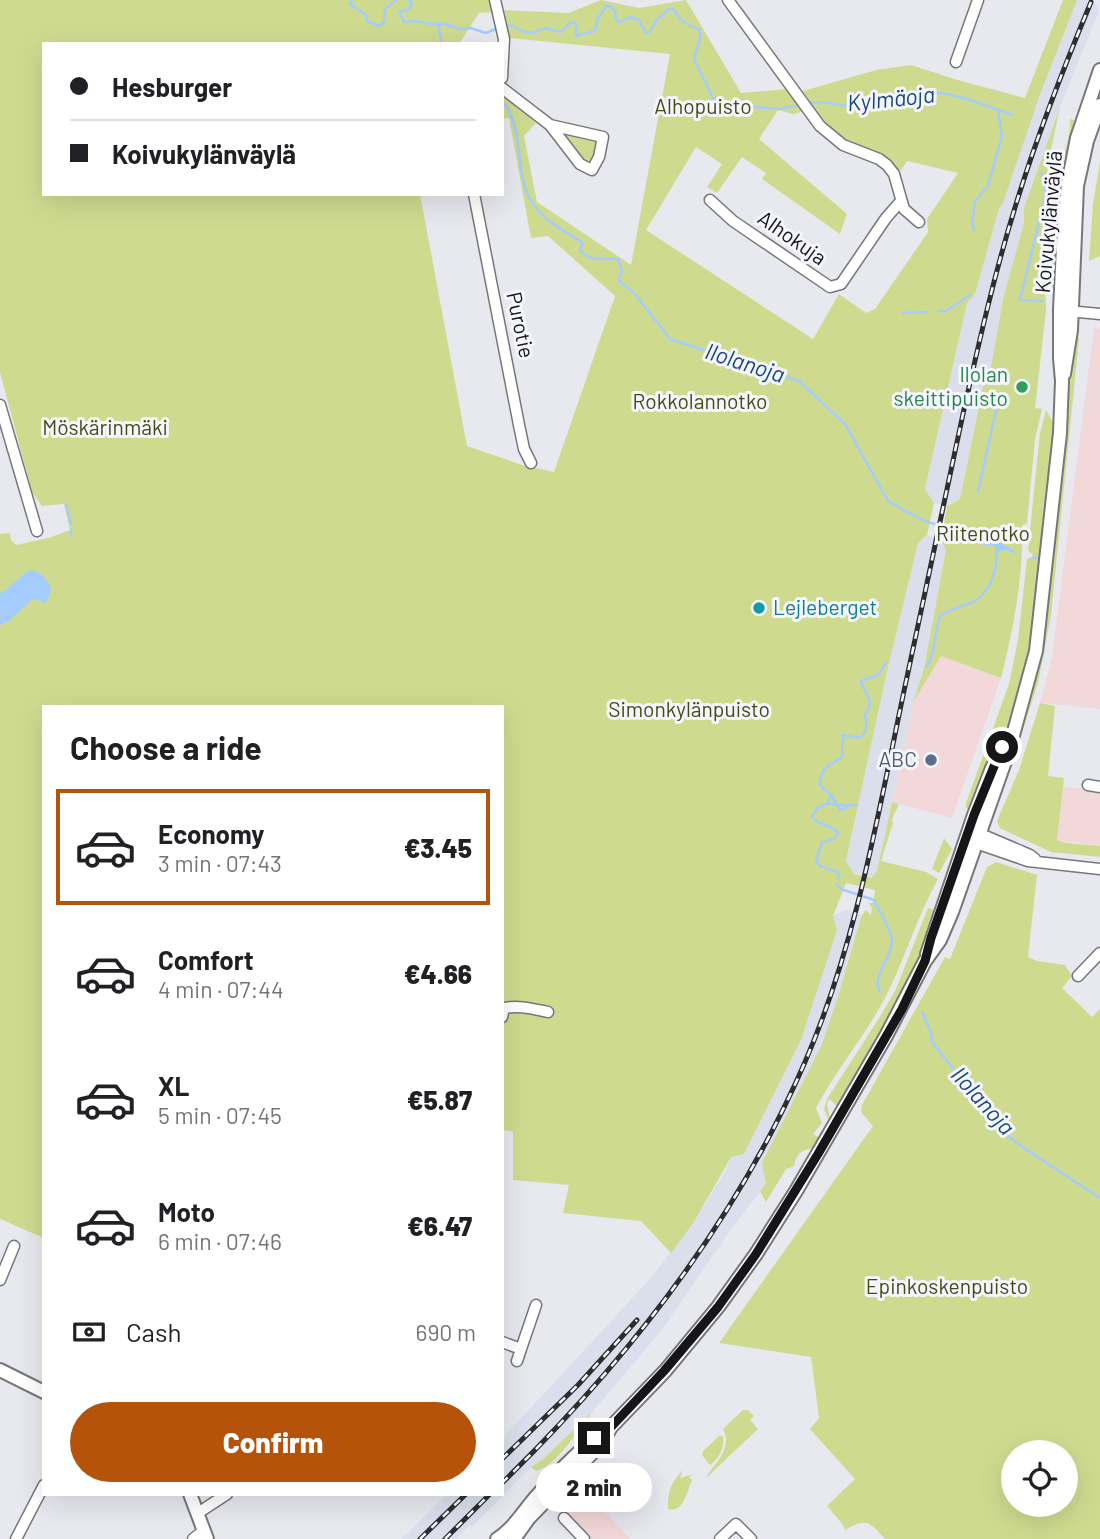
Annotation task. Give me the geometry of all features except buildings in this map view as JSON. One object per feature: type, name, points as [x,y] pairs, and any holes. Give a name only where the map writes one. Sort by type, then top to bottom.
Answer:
[{"type":"main road","name":"Koivukylänväylä","points":[[1066,311],[1064,226],[1068,184],[1077,138],[1100,70]]},
{"type":"main road","name":"Koivukylänväylä","points":[[514,1539],[536,1510],[600,1445],[611,1427],[664,1371],[718,1307],[756,1254],[886,1037],[925,961],[931,938],[973,836],[992,768],[1016,722],[1040,632],[1057,458],[1062,381],[1060,358],[1077,186],[1087,141],[1100,104]]},
{"type":"main road","points":[[0,1370],[42,1391]]},
{"type":"main road","name":"Koivukylänväylä","points":[[485,1539],[497,1539],[504,1534],[594,1438],[611,1427]]},
{"type":"main road","points":[[191,1496],[198,1513],[201,1536]]},
{"type":"street","points":[[495,0],[504,42]]},
{"type":"street","points":[[728,0],[820,126],[843,145],[879,159],[887,165],[894,174],[900,202],[919,222]]},
{"type":"street","points":[[956,62],[978,0]]},
{"type":"street","points":[[504,90],[550,125],[580,164],[592,170],[599,157],[603,136],[550,125]]},
{"type":"street","name":"Purotie","points":[[474,196],[524,449],[531,463]]},
{"type":"street","name":"Alhokuja","points":[[710,200],[733,221],[830,287],[841,285],[886,218],[900,202]]},
{"type":"street","points":[[1066,311],[1100,314]]},
{"type":"street","points":[[0,405],[37,531]]},
{"type":"street","points":[[1088,785],[1100,787]]},
{"type":"street","points":[[973,836],[1030,855],[1038,862],[1100,869]]},
{"type":"street","points":[[1078,976],[1100,953]]},
{"type":"street","points":[[504,1008],[524,1007],[548,1012]]},
{"type":"street","points":[[0,1280],[14,1246]]},
{"type":"street","points":[[517,1361],[536,1306]]},
{"type":"street","points":[[504,1343],[521,1349]]},
{"type":"street","points":[[16,1539],[42,1489]]},
{"type":"street","points":[[198,1513],[224,1496]]},
{"type":"street","points":[[564,1518],[584,1539]]},
{"type":"street","points":[[720,1539],[736,1524],[751,1539]]},
{"type":"shaded area","points":[[1063,0],[1086,0],[1096,4],[1099,11],[1060,107],[1024,208],[1024,223],[1003,299],[989,378],[983,387],[960,499],[947,506],[934,503],[925,489],[967,303]]},
{"type":"shaded area","points":[[1094,327],[1100,329],[1100,709],[1040,703],[1052,657]]},
{"type":"shaded area","points":[[927,535],[941,539],[946,550],[924,668],[913,703],[877,871],[871,878],[854,873],[846,862],[918,543]]},
{"type":"shaded area","points":[[941,656],[1001,678],[952,818],[892,802],[913,703]]},
{"type":"shaded area","points":[[1048,776],[1064,778],[1064,787],[1100,790],[1100,846],[1057,840]]},
{"type":"shaded area","points":[[845,910],[862,915],[868,930],[775,1173],[732,1228],[661,1331],[594,1410],[504,1494],[504,1437],[650,1279],[694,1222],[726,1170],[825,920]]},
{"type":"shaded area","points":[[588,1493],[630,1539],[590,1539],[566,1514]]},
{"type":"shaded area","points":[[445,1496],[502,1496],[456,1539],[401,1539]]},
{"type":"green space","name":"Simonkylänpuisto","points":[[0,0],[492,0],[495,12],[479,13],[460,42],[42,42],[42,196],[420,196],[467,446],[522,465],[554,472],[615,296],[548,236],[531,238],[509,118],[504,119],[504,97],[536,123],[524,136],[537,202],[631,265],[670,54],[510,38],[504,10],[568,13],[601,0],[639,8],[686,0],[741,93],[788,89],[805,111],[793,114],[778,110],[759,139],[847,214],[840,234],[762,179],[766,173],[742,157],[717,193],[707,187],[722,164],[696,147],[646,230],[813,339],[839,294],[866,313],[875,309],[928,232],[927,219],[958,173],[907,161],[899,173],[880,155],[856,147],[834,132],[803,91],[876,70],[911,65],[1025,98],[1063,0],[1077,0],[999,208],[975,294],[967,303],[925,489],[934,503],[927,535],[918,543],[846,861],[854,874],[871,878],[877,871],[892,802],[899,804],[892,819],[881,861],[926,872],[938,879],[885,998],[816,1108],[822,1123],[813,1134],[820,1138],[813,1148],[798,1155],[794,1166],[786,1169],[766,1202],[760,1191],[766,1184],[762,1163],[822,1044],[862,915],[866,910],[871,915],[872,908],[869,903],[873,903],[875,890],[846,883],[833,916],[837,930],[801,1040],[744,1154],[731,1157],[694,1222],[671,1253],[641,1221],[563,1213],[569,1185],[513,1180],[513,1132],[504,1130],[504,705],[42,705],[42,1237],[0,1219],[0,534],[10,533],[11,540],[16,545],[70,530],[64,504],[42,506],[32,492],[0,372]]},
{"type":"green space","name":"Riitenotko","points":[[1060,107],[1048,164],[1044,255],[1046,311],[1035,408],[1042,409],[1035,439],[1027,523],[1022,526],[1017,602],[1001,678],[941,656],[913,703],[924,668],[946,550],[941,539],[947,506],[960,499],[983,387],[989,378],[1003,299],[1024,223],[1024,208]]},
{"type":"green space","points":[[1070,119],[1074,120],[1075,136],[1058,289],[1052,287],[1052,213],[1055,188],[1069,136]]},
{"type":"green space","points":[[562,131],[594,137],[598,142],[594,162],[584,163],[561,134]]},
{"type":"green space","points":[[1100,162],[1100,256],[1089,261],[1093,204]]},
{"type":"green space","points":[[1075,333],[1079,339],[1051,615],[1038,683],[1014,757],[1018,732],[1030,697],[1044,637]]},
{"type":"green space","points":[[1046,410],[1055,426],[1035,628],[1018,702],[973,811],[966,808],[966,803],[1009,684],[1018,640],[1027,559],[1034,556],[1028,550],[1040,433]]},
{"type":"green space","points":[[1040,703],[1055,706],[1048,776],[1064,778],[1057,840],[1100,846],[1100,857],[1051,852],[1000,828],[997,821],[1019,770]]},
{"type":"green space","points":[[944,838],[952,849],[939,873],[932,869]]},
{"type":"green space","name":"Epinkoskenpuisto","points":[[996,862],[1037,875],[1028,957],[1065,965],[1072,976],[1062,988],[1092,1017],[1100,1009],[1100,1539],[885,1539],[867,1523],[845,1530],[827,1506],[855,1479],[810,1429],[819,1418],[811,1357],[719,1343],[873,1126],[861,1112],[862,1105],[945,957],[950,959],[987,867]]},
{"type":"green space","points":[[928,908],[935,910],[929,934],[908,985],[838,1107],[829,1099],[829,1121],[824,1109],[827,1099],[896,989]]},
{"type":"green space","points":[[594,1410],[568,1445],[552,1461],[536,1471],[531,1467],[542,1460]]},
{"type":"green space","points":[[743,1410],[748,1410],[754,1416],[750,1420],[758,1429],[706,1478],[724,1450],[726,1436],[723,1429]]},
{"type":"green space","points":[[719,1436],[723,1436],[721,1452],[710,1465],[702,1455],[703,1451]]},
{"type":"green space","points":[[683,1470],[680,1478],[694,1474],[689,1477],[692,1480],[686,1496],[677,1508],[668,1509],[671,1488]]},
{"type":"water","points":[[949,527],[963,533],[963,528],[972,529],[970,535],[1003,544],[1017,554],[1005,550],[995,553],[995,546],[971,543]]},
{"type":"water","points":[[28,571],[36,571],[42,575],[51,588],[50,595],[45,603],[33,599],[8,622],[0,625],[0,594]]},
{"type":"waterway","name":"Kylmäoja","points":[[352,0],[350,4],[366,15],[367,21],[379,26],[384,22],[385,9],[396,0]]},
{"type":"waterway","name":"Kylmäoja","points":[[409,0],[412,3],[410,9],[399,12],[404,22],[447,24],[458,29],[470,28],[486,33],[498,28]]},
{"type":"waterway","name":"Kylmäoja","points":[[508,26],[525,32],[534,33],[544,28],[561,32],[571,22],[576,23],[576,36],[595,31],[598,18],[607,5],[614,10],[616,20],[619,22],[631,17],[639,20],[645,32],[649,33],[656,21],[669,9],[673,9],[685,22],[700,30],[694,59],[713,98],[722,104],[779,109],[800,105]]},
{"type":"waterway","name":"Ilolanoja","points":[[438,23],[442,42]]},
{"type":"waterway","name":"Kylmäoja","points":[[808,103],[862,107],[903,94],[931,92],[959,97],[1012,115]]},
{"type":"waterway","name":"Ilolanoja","points":[[505,104],[515,126],[524,185],[535,207],[543,216],[583,243],[580,250],[588,257],[618,259],[622,271],[618,280],[635,294],[670,339],[799,381],[845,424],[888,501],[924,521],[951,529]]},
{"type":"waterway","points":[[975,230],[972,225],[975,201],[988,186],[1002,136],[998,110]]},
{"type":"waterway","points":[[1042,173],[1046,194],[1020,300],[1042,301]]},
{"type":"waterway","points":[[939,311],[946,311],[970,295]]},
{"type":"waterway","points":[[903,313],[927,312]]},
{"type":"waterway","points":[[978,492],[997,406]]},
{"type":"waterway","points":[[66,504],[71,524]]},
{"type":"waterway","points":[[71,530],[71,535]]},
{"type":"waterway","name":"Ilolanoja","points":[[926,667],[931,657],[940,616],[971,603],[983,594],[994,574],[997,551]]},
{"type":"waterway","points":[[1033,557],[1039,559]]},
{"type":"waterway","name":"Ilolanoja","points":[[838,879],[837,872],[820,866],[816,860],[822,843],[835,838],[838,833],[812,817],[817,808],[828,803],[831,795],[820,785],[822,774],[842,757],[843,735],[859,738],[866,730],[865,715],[870,701],[861,681],[878,675],[886,663]]},
{"type":"waterway","points":[[832,796],[837,805],[857,805]]},
{"type":"waterway","points":[[828,803],[837,805],[840,810],[848,807]]},
{"type":"waterway","name":"Ilolanoja","points":[[837,884],[841,889],[874,900],[890,932],[892,943],[878,981],[880,992]]},
{"type":"waterway","name":"Ilolanoja","points":[[922,1012],[931,1032],[932,1042],[1001,1129],[1018,1144],[1100,1198]]},
{"type":"railway","points":[[504,1481],[592,1389],[674,1287],[712,1234],[746,1178],[805,1062],[839,969],[865,872],[994,280],[1034,150],[1091,2]]},
{"type":"railway","points":[[504,1457],[578,1385],[637,1320]]},
{"type":"railway","points":[[420,1539],[464,1496]]},
{"type":"railway","points":[[445,1539],[488,1496]]},
{"type":"place","name":"Ilolan skeittipuisto","points":[[1022,387]]},
{"type":"place","name":"Lejleberget","points":[[759,608]]},
{"type":"place","name":"ABC","points":[[931,760]]},
{"type":"route","points":[[594,1438],[611,1427],[664,1371],[718,1307],[776,1224],[818,1154],[902,1009],[925,961],[974,815],[1002,747]]},
{"type":"park label","name":"Alhopuisto","points":[[703,107]]},
{"type":"park label","name":"Rokkolannotko","points":[[700,402]]},
{"type":"park label","name":"Möskärinmäki","points":[[105,428]]}]
